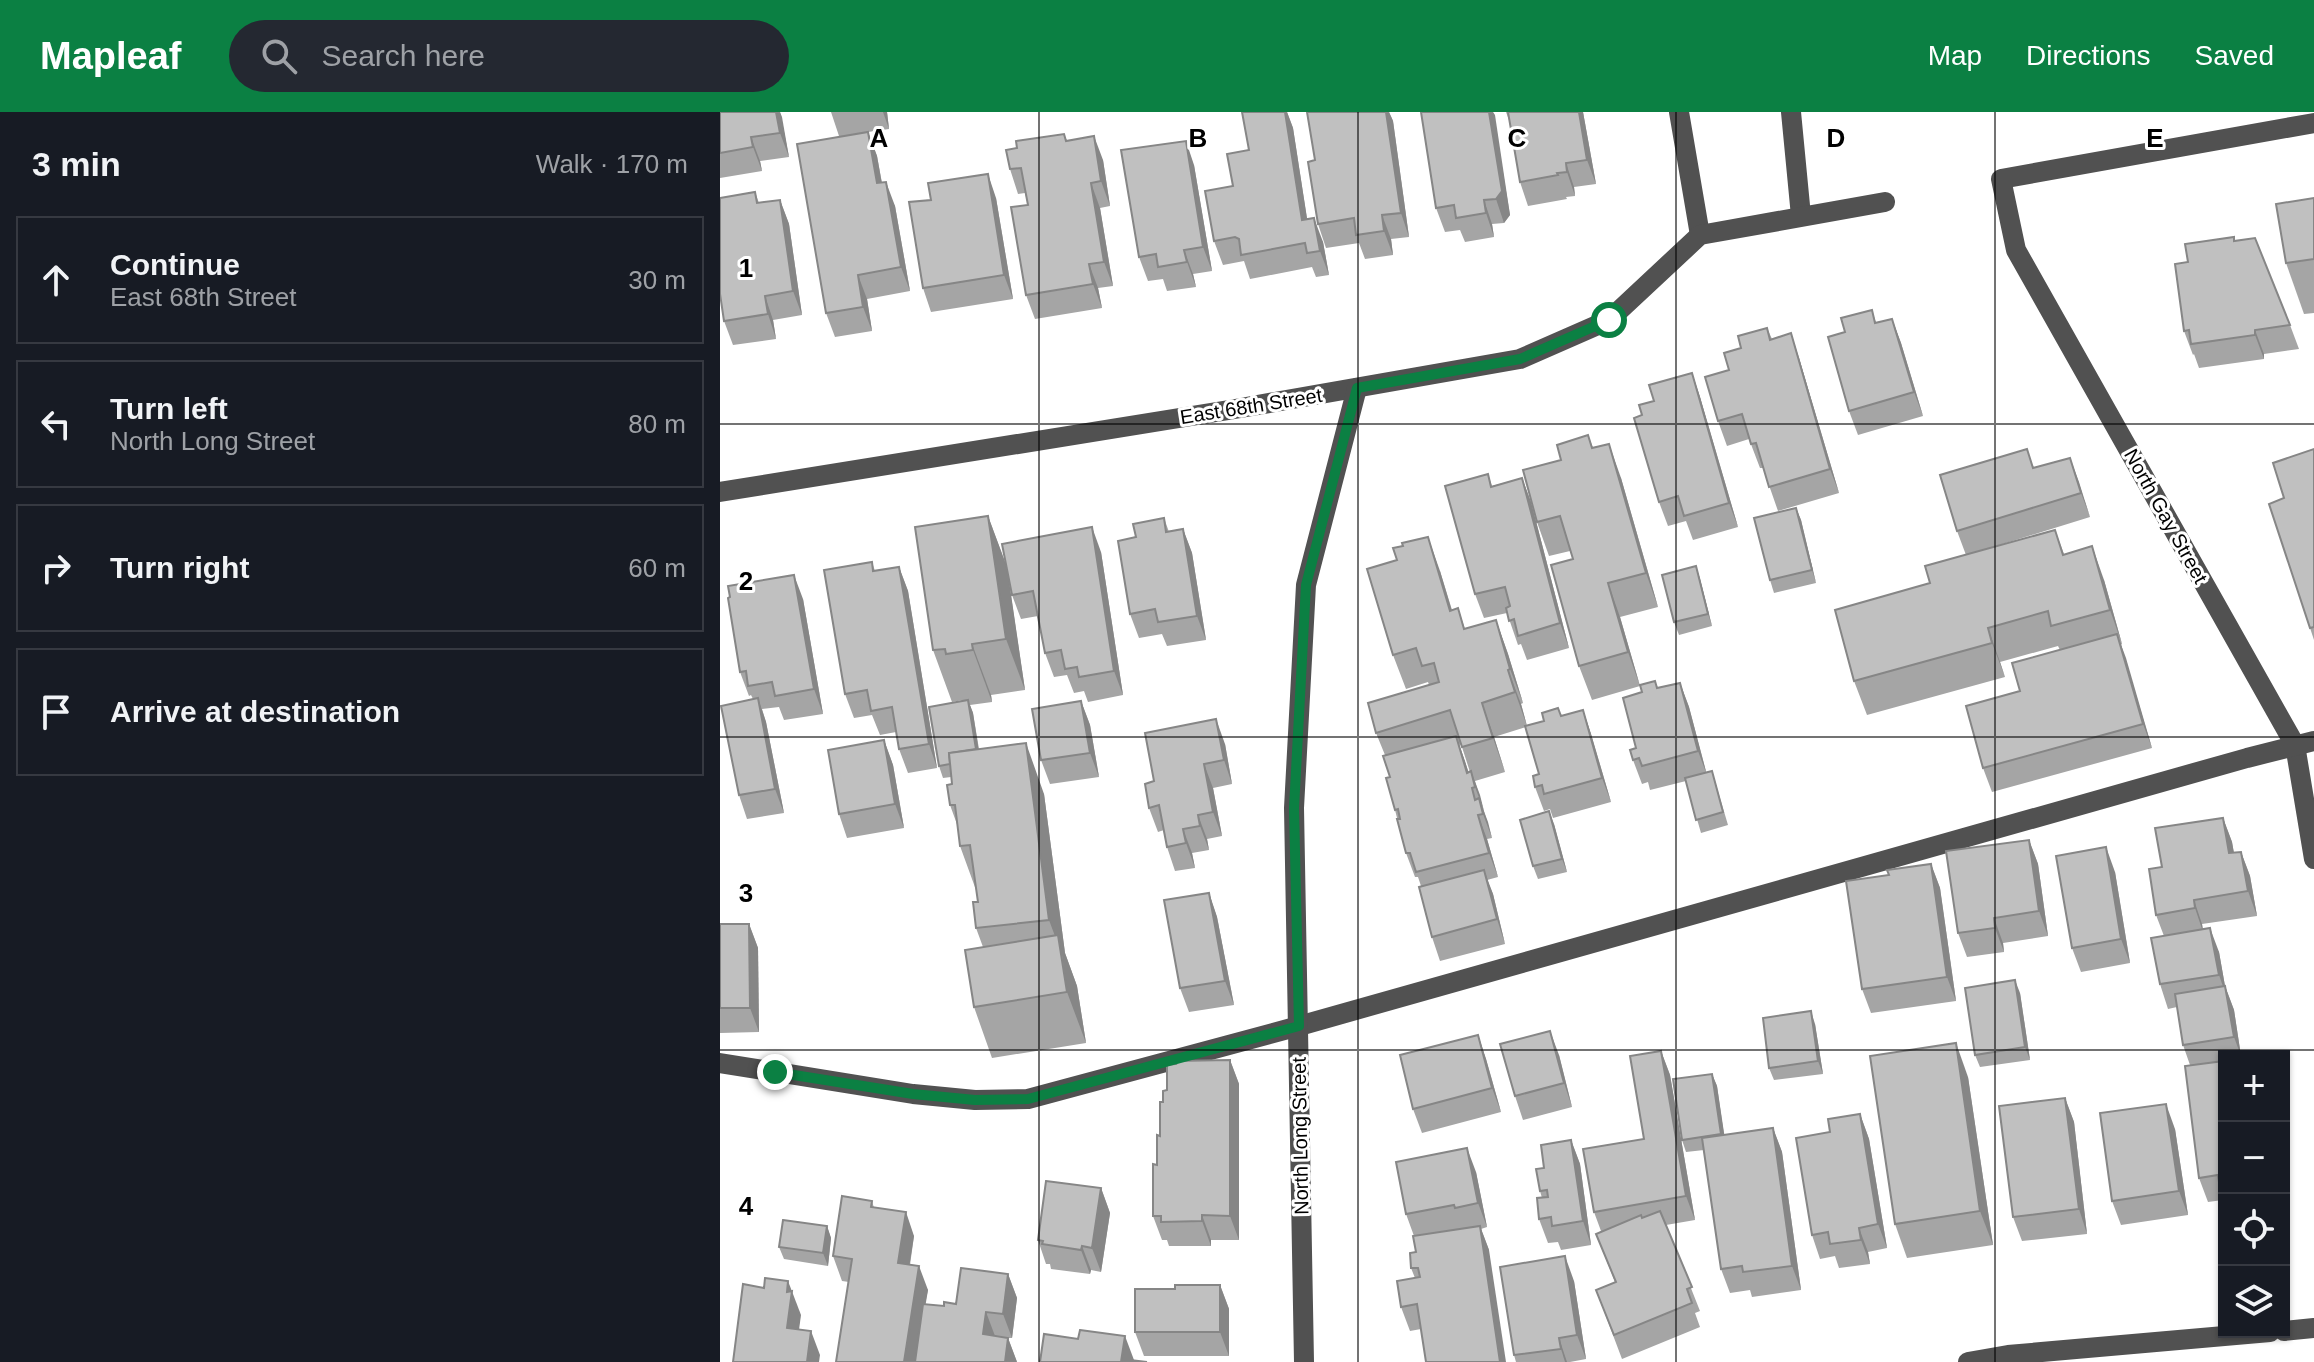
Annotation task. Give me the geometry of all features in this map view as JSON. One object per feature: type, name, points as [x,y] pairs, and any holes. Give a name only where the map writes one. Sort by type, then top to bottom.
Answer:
[{"type":"street","points":[[1679,112],[1700,235],[1885,202]]},
{"type":"street","points":[[1791,112],[1801,216]]},
{"type":"street","name":"North Gay Street","points":[[2314,123],[2001,179],[2016,250],[2305,743],[2314,859]]},
{"type":"street","name":"East 68th Street","points":[[720,492],[1520,359],[1609,320],[1700,235]]},
{"type":"street","name":"North Long Street","points":[[1304,1362],[1294,808],[1306,585],[1357,388]]},
{"type":"street","points":[[720,1063],[913,1094],[975,1100],[1028,1099],[1299,1026],[2305,743]]},
{"type":"street","points":[[2290,1330],[2314,1328]]},
{"type":"street","points":[[1968,1362],[2008,1355],[2218,1337]]},
{"type":"building","points":[[720,112],[776,112],[780,133],[751,137],[753,147],[720,153]]},
{"type":"building","points":[[1242,112],[1285,112],[1302,220],[1314,218],[1320,251],[1307,253],[1305,243],[1241,255],[1239,239],[1214,241],[1205,191],[1233,186],[1227,154],[1249,150]]},
{"type":"building","points":[[1307,112],[1386,112],[1401,213],[1382,215],[1384,231],[1356,235],[1354,218],[1318,224],[1308,162],[1315,160]]},
{"type":"building","points":[[1421,112],[1489,112],[1502,191],[1496,199],[1484,200],[1486,213],[1456,218],[1454,205],[1436,208]]},
{"type":"building","points":[[1508,112],[1579,112],[1587,160],[1566,163],[1567,172],[1558,175],[1520,182]]},
{"type":"building","points":[[868,132],[877,183],[886,182],[901,267],[858,275],[863,307],[826,313],[797,144]]},
{"type":"building","points":[[1064,134],[1066,141],[1094,136],[1101,181],[1091,183],[1104,262],[1089,264],[1093,284],[1026,295],[1011,207],[1028,205],[1021,168],[1010,169],[1006,150],[1017,148],[1016,141]]},
{"type":"building","points":[[1186,141],[1203,247],[1184,250],[1187,262],[1158,267],[1156,254],[1139,257],[1121,150]]},
{"type":"building","points":[[988,174],[1004,275],[923,288],[909,202],[931,200],[928,183]]},
{"type":"building","points":[[755,192],[757,203],[780,200],[793,291],[765,296],[768,314],[724,321],[720,294],[720,198]]},
{"type":"building","points":[[2314,198],[2314,259],[2286,263],[2276,204]]},
{"type":"building","points":[[2234,237],[2234,241],[2255,238],[2290,325],[2255,330],[2255,335],[2191,344],[2189,330],[2184,331],[2175,264],[2188,262],[2185,244]]},
{"type":"building","points":[[1872,310],[1875,323],[1892,319],[1914,392],[1849,411],[1828,337],[1845,332],[1841,318]]},
{"type":"building","points":[[1767,328],[1770,340],[1791,333],[1830,469],[1769,487],[1756,443],[1751,444],[1742,414],[1718,421],[1705,377],[1729,370],[1724,353],[1741,348],[1738,336]]},
{"type":"building","points":[[1692,373],[1729,503],[1684,516],[1678,496],[1659,502],[1634,418],[1642,415],[1639,405],[1654,401],[1649,385]]},
{"type":"building","points":[[1588,435],[1592,448],[1609,444],[1646,573],[1608,583],[1628,652],[1579,666],[1551,565],[1573,559],[1560,516],[1537,522],[1523,470],[1561,460],[1557,445]]},
{"type":"building","points":[[2027,449],[2033,468],[2070,458],[2081,493],[1957,531],[1940,475]]},
{"type":"building","points":[[2314,449],[2314,627],[2310,628],[2269,504],[2284,498],[2273,463]]},
{"type":"building","points":[[1488,474],[1491,487],[1522,478],[1560,623],[1518,636],[1514,619],[1509,621],[1506,608],[1510,606],[1505,587],[1475,594],[1445,486]]},
{"type":"building","points":[[1796,508],[1812,570],[1770,580],[1754,518]]},
{"type":"building","points":[[988,516],[1006,639],[972,644],[973,650],[946,654],[945,649],[933,650],[915,527]]},
{"type":"building","points":[[1164,518],[1166,532],[1183,529],[1197,616],[1158,622],[1155,609],[1130,614],[1118,541],[1136,537],[1133,524]]},
{"type":"building","points":[[1092,527],[1114,671],[1079,677],[1077,667],[1065,669],[1061,650],[1045,653],[1033,591],[1012,595],[1002,544]]},
{"type":"building","points":[[2055,530],[2063,555],[2092,546],[2110,610],[2051,626],[2048,611],[1988,628],[1992,643],[1854,681],[1835,610],[1930,583],[1925,566]]},
{"type":"building","points":[[1428,537],[1450,611],[1458,608],[1464,629],[1496,620],[1515,692],[1482,703],[1493,738],[1462,747],[1450,710],[1376,733],[1368,703],[1439,682],[1434,663],[1422,666],[1416,648],[1393,655],[1367,569],[1397,560],[1393,548],[1403,546],[1402,543]]},
{"type":"building","points":[[872,562],[873,571],[899,567],[929,744],[899,749],[892,707],[871,711],[867,690],[845,694],[824,570]]},
{"type":"building","points":[[1696,566],[1708,614],[1674,622],[1662,575]]},
{"type":"building","points":[[794,575],[814,689],[775,696],[772,682],[748,686],[746,671],[740,672],[728,586]]},
{"type":"building","points":[[2117,634],[2143,724],[1983,768],[1966,706],[2020,691],[2012,663]]},
{"type":"building","points":[[1655,681],[1657,688],[1680,683],[1698,751],[1642,766],[1639,758],[1633,760],[1630,750],[1636,748],[1623,698],[1642,692],[1640,685]]},
{"type":"building","points":[[758,698],[775,789],[739,795],[721,706]]},
{"type":"building","points":[[968,700],[976,749],[949,753],[950,764],[939,766],[929,707]]},
{"type":"building","points":[[1081,701],[1090,753],[1041,760],[1032,709]]},
{"type":"building","points":[[1558,708],[1561,716],[1583,710],[1602,778],[1544,794],[1542,785],[1535,787],[1533,776],[1539,774],[1525,726],[1544,721],[1542,713]]},
{"type":"building","points":[[1216,719],[1224,760],[1204,764],[1213,812],[1198,815],[1200,826],[1183,829],[1186,843],[1167,847],[1159,805],[1149,808],[1145,784],[1154,781],[1145,733]]},
{"type":"building","points":[[1456,736],[1467,773],[1471,771],[1475,800],[1479,798],[1483,814],[1478,815],[1489,853],[1416,872],[1410,853],[1406,853],[1383,756]]},
{"type":"building","points":[[884,740],[895,804],[839,814],[828,750]]},
{"type":"building","points":[[1026,743],[1049,920],[976,928],[973,902],[978,902],[970,845],[960,846],[955,805],[950,805],[947,785],[952,784],[949,753]]},
{"type":"building","points":[[1712,771],[1723,812],[1696,820],[1685,778]]},
{"type":"building","points":[[1549,811],[1562,859],[1533,866],[1520,820]]},
{"type":"building","points":[[2223,818],[2229,853],[2241,852],[2248,891],[2194,900],[2195,908],[2156,915],[2149,869],[2162,867],[2155,828]]},
{"type":"building","points":[[2029,840],[2039,911],[1994,918],[1995,928],[1958,933],[1946,851]]},
{"type":"building","points":[[2106,847],[2121,939],[2072,948],[2056,856]]},
{"type":"building","points":[[1931,864],[1947,977],[1862,989],[1846,881],[1889,875],[1887,870]]},
{"type":"building","points":[[1484,870],[1497,919],[1432,937],[1419,887]]},
{"type":"building","points":[[1209,893],[1225,981],[1180,988],[1164,900]]},
{"type":"building","points":[[720,924],[749,924],[750,1008],[720,1008]]},
{"type":"building","points":[[2210,928],[2219,975],[2160,984],[2151,938]]},
{"type":"building","points":[[1058,935],[1067,992],[974,1007],[965,950]]},
{"type":"building","points":[[2015,980],[2025,1047],[1975,1055],[1965,988]]},
{"type":"building","points":[[2225,986],[2234,1037],[2183,1045],[2175,994]]},
{"type":"building","points":[[1811,1011],[1818,1061],[1769,1068],[1763,1018]]},
{"type":"building","points":[[1550,1031],[1564,1083],[1515,1096],[1500,1044]]},
{"type":"building","points":[[1478,1035],[1492,1088],[1413,1109],[1400,1055]]},
{"type":"building","points":[[1956,1043],[1980,1211],[1895,1224],[1870,1056]]},
{"type":"building","points":[[1661,1051],[1686,1196],[1594,1212],[1583,1149],[1644,1139],[1630,1056]]},
{"type":"building","points":[[1230,1060],[1230,1216],[1202,1215],[1202,1221],[1161,1222],[1161,1216],[1153,1216],[1153,1164],[1157,1165],[1160,1102],[1163,1102],[1163,1091],[1167,1090],[1167,1065],[1176,1064],[1175,1061]]},
{"type":"building","points":[[2218,1062],[2218,1175],[2199,1178],[2185,1066]]},
{"type":"building","points":[[1712,1074],[1721,1134],[1682,1140],[1673,1079]]},
{"type":"building","points":[[2065,1098],[2079,1209],[2013,1217],[1999,1106]]},
{"type":"building","points":[[2166,1104],[2179,1191],[2112,1201],[2100,1113]]},
{"type":"building","points":[[1860,1114],[1878,1224],[1859,1228],[1861,1240],[1830,1244],[1828,1232],[1812,1235],[1796,1138],[1830,1132],[1828,1119]]},
{"type":"building","points":[[1773,1128],[1792,1266],[1743,1272],[1742,1266],[1721,1269],[1702,1138]]},
{"type":"building","points":[[1571,1140],[1583,1221],[1552,1226],[1551,1217],[1539,1219],[1537,1198],[1548,1197],[1547,1190],[1540,1191],[1536,1169],[1544,1168],[1541,1145]]},
{"type":"building","points":[[1467,1148],[1478,1203],[1406,1214],[1396,1162]]},
{"type":"building","points":[[1046,1181],[1101,1188],[1092,1248],[1082,1246],[1081,1250],[1042,1244],[1043,1241],[1038,1240]]},
{"type":"building","points":[[842,1196],[872,1201],[871,1207],[906,1212],[898,1263],[919,1266],[904,1362],[836,1362],[852,1259],[833,1256]]},
{"type":"building","points":[[1660,1211],[1692,1287],[1687,1289],[1692,1303],[1614,1335],[1596,1290],[1616,1282],[1596,1234],[1641,1215],[1642,1218]]},
{"type":"building","points":[[783,1220],[827,1226],[823,1253],[779,1247]]},
{"type":"building","points":[[1480,1226],[1500,1362],[1426,1362],[1417,1304],[1401,1307],[1397,1281],[1420,1277],[1418,1268],[1411,1268],[1410,1253],[1416,1252],[1413,1236]]},
{"type":"building","points":[[1565,1256],[1577,1335],[1559,1338],[1561,1349],[1514,1355],[1500,1267]]},
{"type":"building","points":[[961,1268],[1008,1274],[1003,1314],[986,1312],[983,1334],[1008,1338],[1005,1362],[915,1362],[923,1304],[956,1304]]},
{"type":"building","points":[[765,1278],[788,1281],[787,1292],[792,1291],[787,1328],[811,1331],[807,1362],[733,1362],[743,1284],[764,1288]]},
{"type":"building","points":[[1175,1285],[1220,1285],[1220,1332],[1135,1332],[1135,1289],[1175,1289]]},
{"type":"building","points":[[1080,1330],[1125,1336],[1121,1362],[1040,1362],[1044,1334],[1078,1339]]},
{"type":"route","points":[[775,1072],[913,1094],[975,1100],[1028,1099],[1299,1026],[1294,808],[1306,585],[1357,388],[1520,359],[1609,320]]}]
